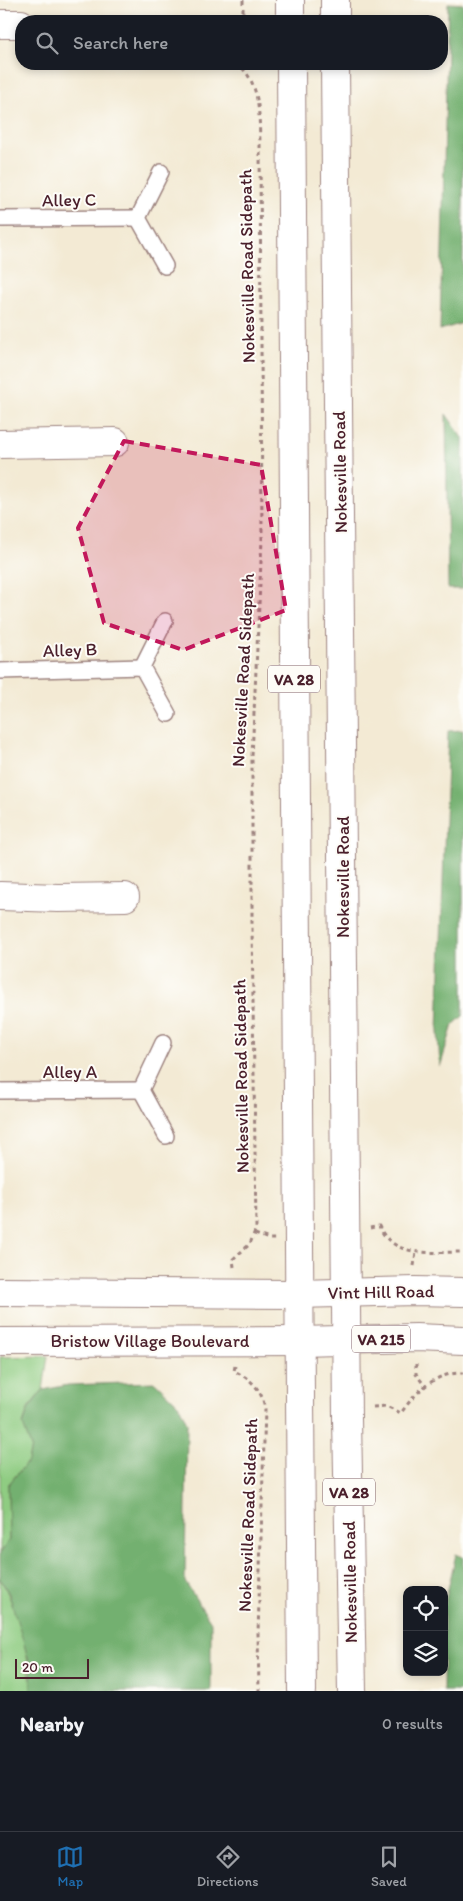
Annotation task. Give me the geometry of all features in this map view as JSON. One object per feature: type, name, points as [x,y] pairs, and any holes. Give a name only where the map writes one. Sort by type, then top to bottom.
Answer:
[{"type":"main road","points":[[290,0],[290,15]]},
{"type":"main road","points":[[335,0],[335,15]]},
{"type":"main road","points":[[0,24],[15,24]]},
{"type":"main road","name":"VA 28","points":[[291,70],[302,1691]]},
{"type":"main road","name":"Nokesville Road","points":[[335,70],[352,1691]]},
{"type":"main road","points":[[0,444],[115,442]]},
{"type":"main road","points":[[0,896],[58,898],[125,896]]},
{"type":"main road","name":"Vint Hill Road","points":[[298,1294],[415,1291],[463,1292]]},
{"type":"main road","points":[[0,1292],[298,1294]]},
{"type":"main road","name":"VA 215","points":[[300,1341],[416,1338],[463,1340]]},
{"type":"main road","name":"Bristow Village Boulevard","points":[[0,1342],[300,1341]]},
{"type":"lane","points":[[161,172],[138,218],[165,266]]},
{"type":"lane","name":"Alley C","points":[[0,219],[138,218]]},
{"type":"lane","points":[[165,621],[142,667],[168,714]]},
{"type":"lane","name":"Alley B","points":[[0,671],[142,667]]},
{"type":"lane","points":[[163,1043],[141,1090],[166,1136]]},
{"type":"lane","name":"Alley A","points":[[0,1091],[141,1090]]},
{"type":"path","points":[[243,0],[243,15]]},
{"type":"path","name":"Nokesville Road Sidepath","points":[[243,70],[250,78],[256,97],[260,143],[261,190],[262,539],[252,756],[255,1234]]},
{"type":"path","points":[[367,1229],[379,1226],[384,1236],[394,1246],[416,1252],[463,1252]]},
{"type":"path","points":[[235,1274],[233,1259],[247,1249],[255,1234],[270,1239]]},
{"type":"path","points":[[414,1264],[416,1252]]},
{"type":"path","name":"Nokesville Road Sidepath","points":[[235,1362],[234,1371],[248,1378],[256,1386],[261,1394],[265,1409],[258,1691]]},
{"type":"path","points":[[386,1406],[401,1413],[414,1396],[425,1386],[453,1373],[463,1373]]},
{"type":"path","points":[[416,1374],[425,1386]]},
{"type":"highlighted area","points":[[124,441],[261,465],[286,610],[183,650],[104,623],[78,528]]},
{"type":"green space","points":[[448,3],[463,4],[463,323],[440,330],[446,70],[448,70]]},
{"type":"green space","points":[[446,414],[463,438],[463,589],[448,589]]},
{"type":"green space","points":[[463,730],[463,1016],[453,1025],[440,1067],[438,1031],[448,731]]},
{"type":"green space","points":[[48,1356],[43,1390],[29,1407],[23,1424],[31,1447],[28,1461],[8,1485],[9,1540],[0,1554],[0,1357]]},
{"type":"green space","points":[[155,1382],[179,1405],[187,1423],[185,1582],[211,1622],[211,1691],[31,1691],[31,1669],[9,1594],[0,1578],[0,1554],[9,1540],[8,1485],[28,1461],[31,1447],[23,1425],[29,1408],[43,1390],[68,1385]]},
{"type":"green space","points":[[456,1554],[463,1557],[463,1691],[443,1691],[443,1676],[448,1676],[448,1589]]},
{"type":"green space","points":[[0,1578],[12,1603],[22,1633],[31,1691],[0,1691]]}]
